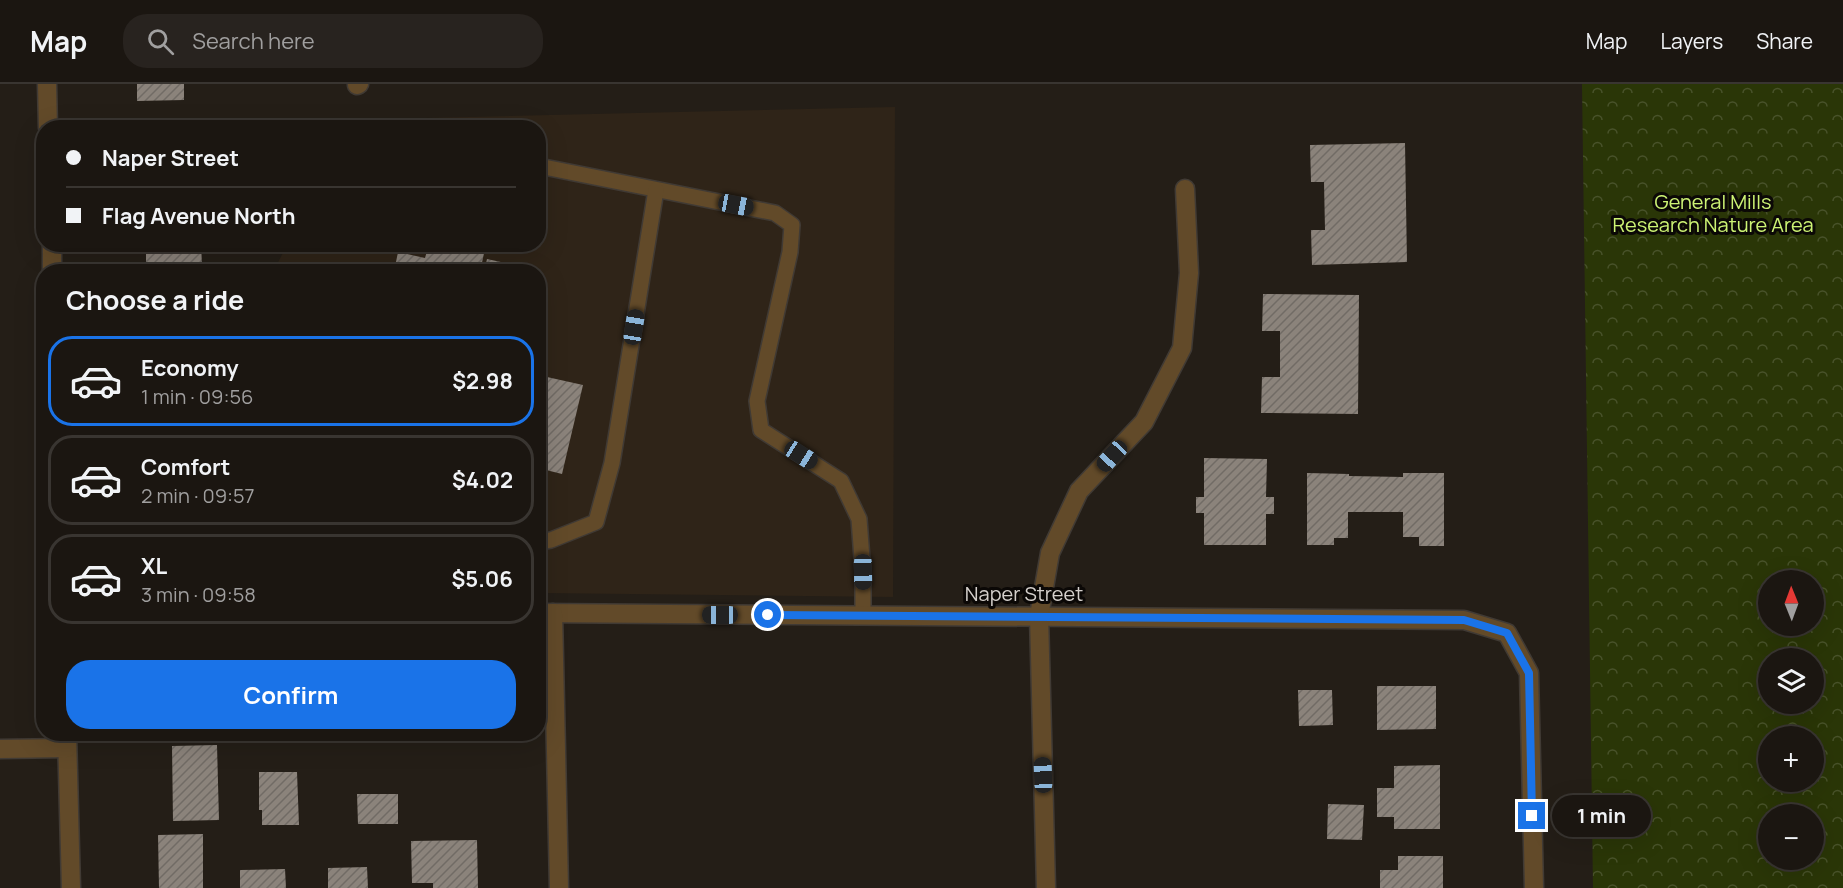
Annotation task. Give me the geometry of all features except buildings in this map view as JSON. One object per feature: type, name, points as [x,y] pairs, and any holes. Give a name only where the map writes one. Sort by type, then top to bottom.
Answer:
[{"type":"street","points":[[47,84],[48,120]]},
{"type":"street","points":[[1046,888],[1039,616],[1050,553],[1079,491],[1144,422],[1182,348],[1189,273],[1185,189]]},
{"type":"street","points":[[546,613],[559,888]]},
{"type":"street","name":"Naper Street","points":[[546,613],[1464,620],[1507,633],[1529,673],[1534,888]]},
{"type":"street","points":[[0,749],[67,741],[71,888]]},
{"type":"lane","points":[[546,167],[775,213],[792,225],[790,252],[757,401],[760,430],[841,481],[859,519],[863,572],[863,616]]},
{"type":"lane","points":[[546,541],[596,522],[612,463],[656,190]]},
{"type":"shaded area","points":[[895,107],[893,597],[546,593],[546,264],[277,264],[283,252],[546,252],[546,120],[380,120]]},
{"type":"green space","name":"General Mills Research Nature Area","points":[[1582,84],[1843,84],[1843,888],[1593,888]]},
{"type":"route","points":[[768,615],[1464,620],[1507,633],[1529,673],[1532,816]]}]
